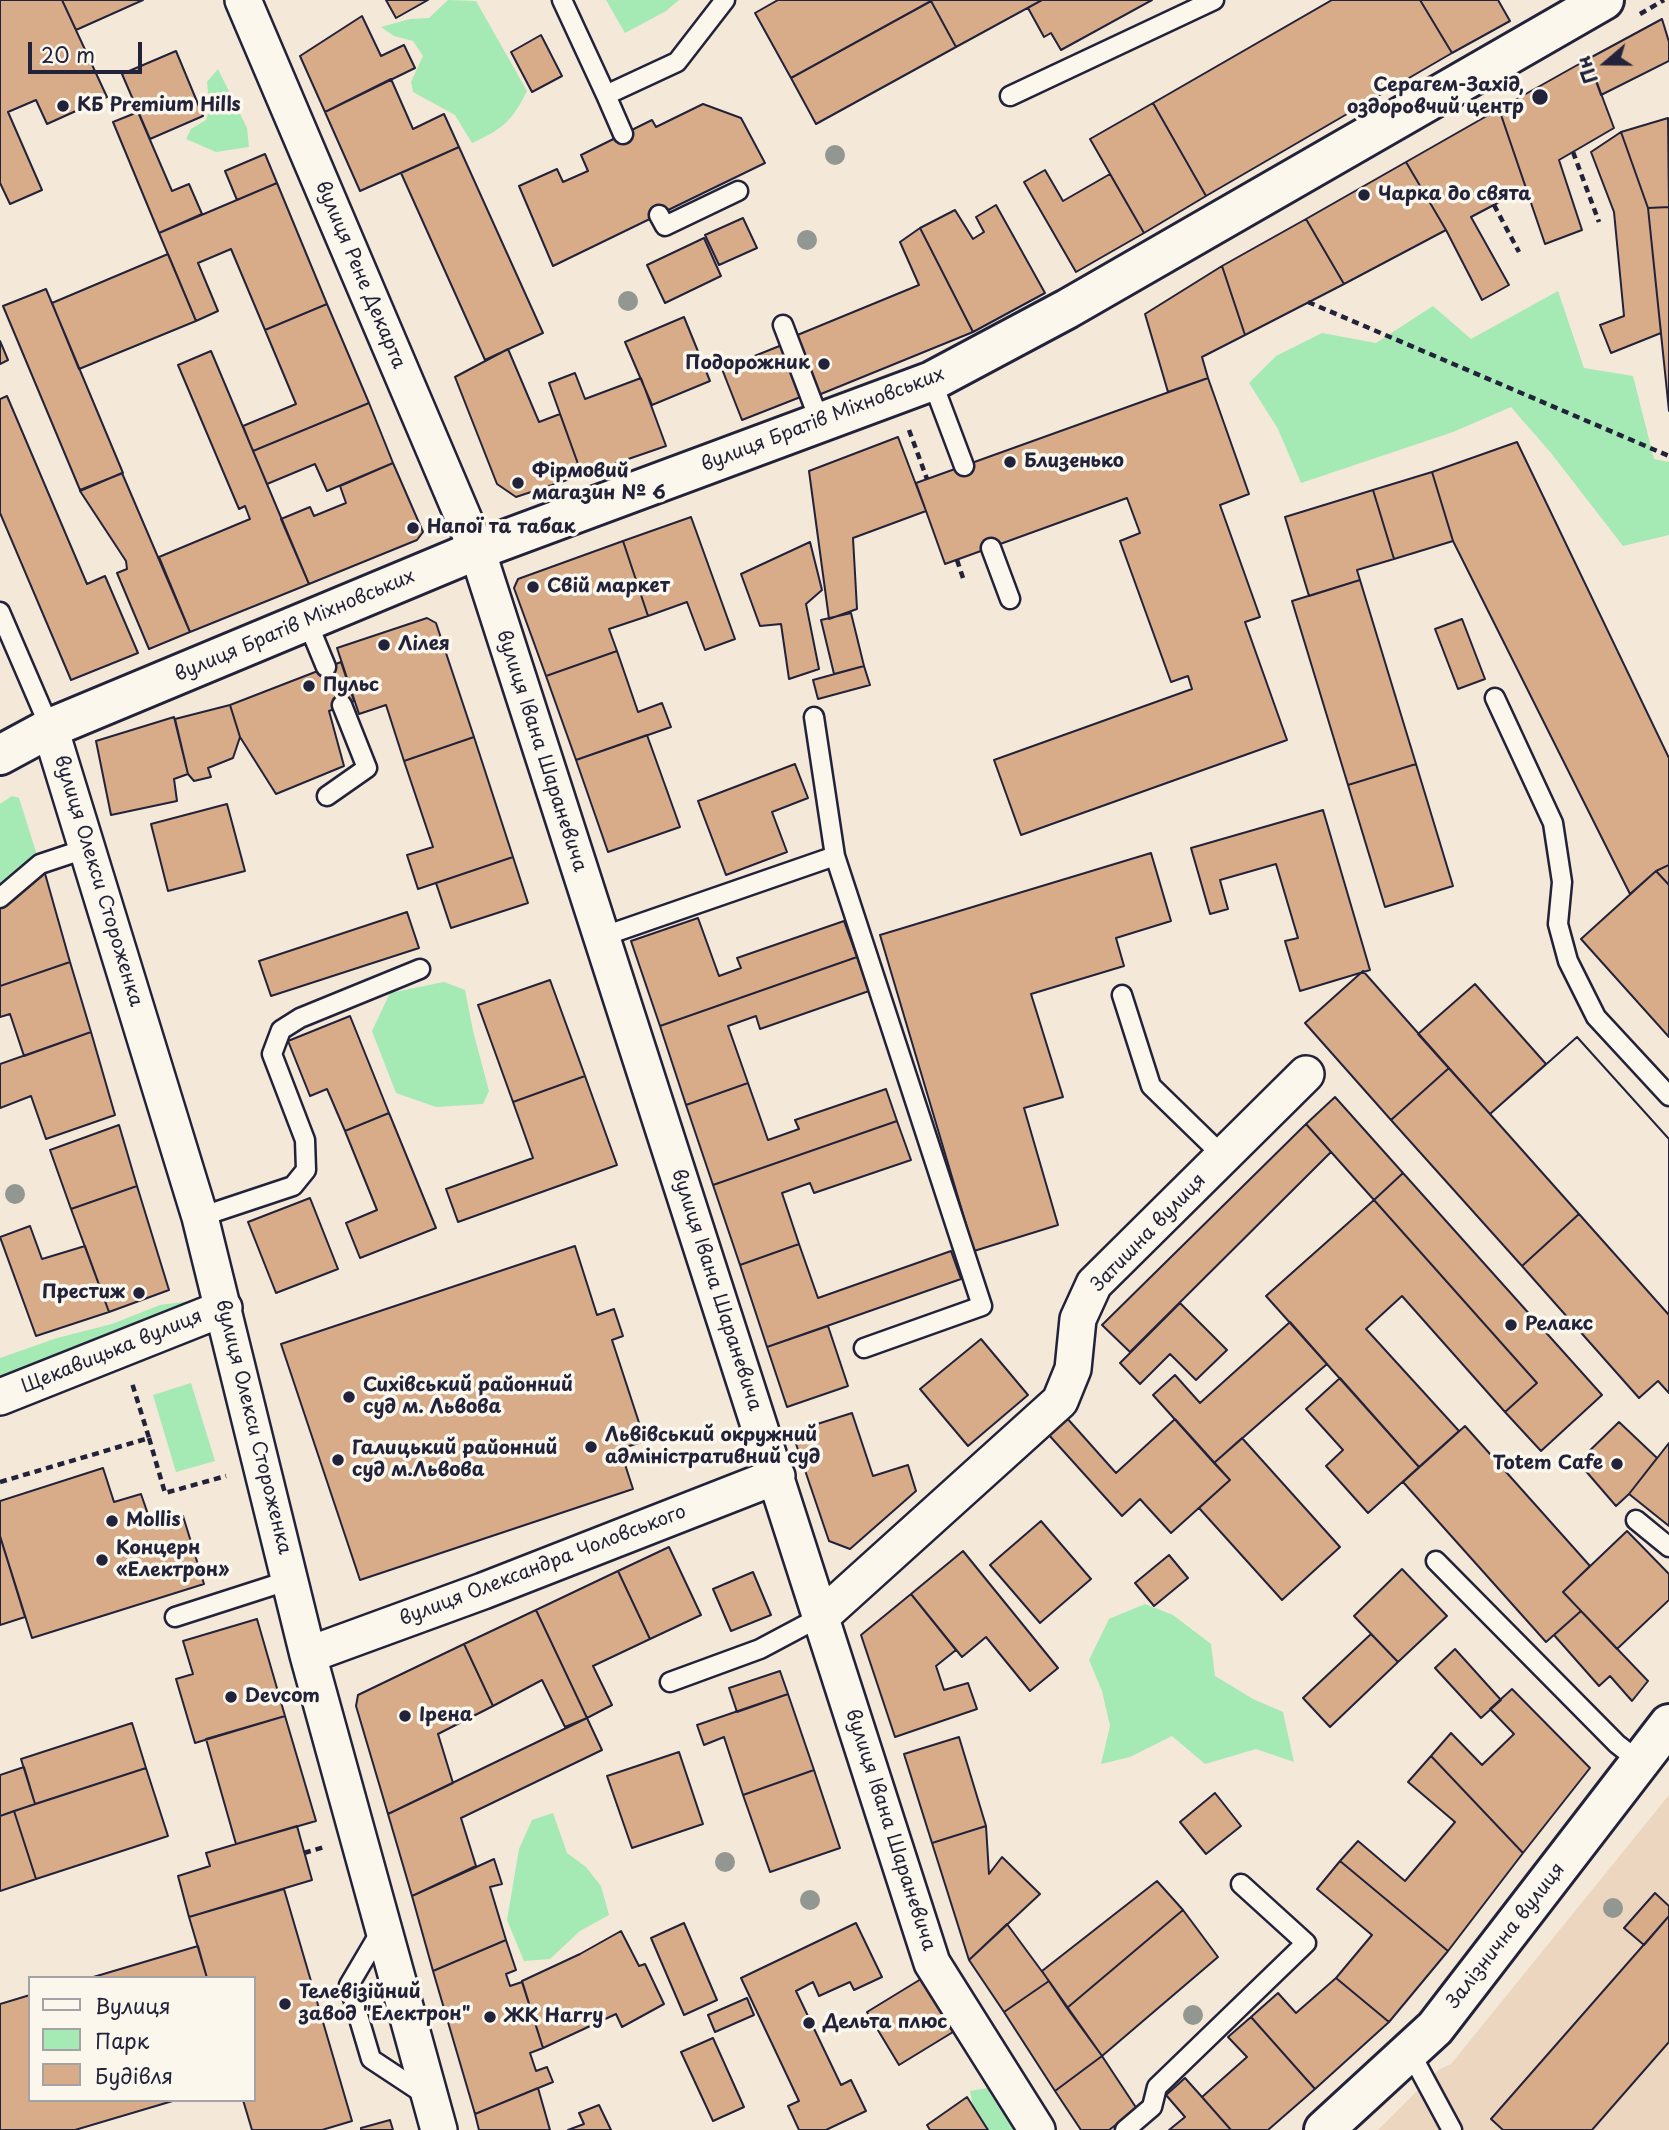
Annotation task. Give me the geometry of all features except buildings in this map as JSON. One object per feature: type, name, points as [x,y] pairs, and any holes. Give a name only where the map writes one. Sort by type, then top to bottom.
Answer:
[{"type":"street","name":"вулиця Рене Декарта","points":[[243,0],[477,550]]},
{"type":"street","name":"вулиця Братів Міхновських","points":[[0,755],[50,728],[477,550],[932,381],[1067,309],[1562,10],[1604,0]]},
{"type":"street","name":"вулиця Івана Шараневича","points":[[477,550],[932,1963],[1037,2130]]},
{"type":"street","name":"вулиця Олекси Стороженка","points":[[50,728],[200,1217],[308,1655],[435,2114]]},
{"type":"street","name":"Затишна вулиця","points":[[822,1616],[1060,1401],[1073,1369],[1078,1319],[1094,1284],[1306,1074]]},
{"type":"street","name":"Щекавицька вулиця","points":[[0,1397],[224,1308]]},
{"type":"street","name":"вулиця Олександра Чоловського","points":[[308,1655],[483,1591],[777,1476]]},
{"type":"street","name":"Залізнична вулиця","points":[[1324,2130],[1435,2028],[1669,1724]]},
{"type":"lane","points":[[562,0],[623,134]]},
{"type":"lane","points":[[606,95],[677,62],[725,0]]},
{"type":"lane","points":[[1010,96],[1214,0]]},
{"type":"lane","points":[[659,215],[665,226],[738,191]]},
{"type":"lane","points":[[783,326],[820,422]]},
{"type":"lane","points":[[932,381],[964,466]]},
{"type":"lane","points":[[991,548],[1010,600]]},
{"type":"lane","points":[[0,612],[50,728]]},
{"type":"lane","points":[[307,621],[326,667]]},
{"type":"lane","points":[[1495,698],[1553,823],[1562,882],[1558,924],[1568,961],[1596,1017],[1669,1096]]},
{"type":"lane","points":[[327,796],[367,768],[342,705]]},
{"type":"lane","points":[[814,717],[835,856],[982,1306],[863,1348]]},
{"type":"lane","points":[[0,898],[40,864],[88,848]]},
{"type":"lane","points":[[601,937],[835,856]]},
{"type":"lane","points":[[200,1217],[293,1186],[306,1170],[305,1140],[272,1054],[281,1030],[300,1018],[420,969]]},
{"type":"lane","points":[[1122,995],[1152,1086],[1223,1156]]},
{"type":"lane","points":[[1636,1520],[1669,1547]]},
{"type":"lane","points":[[1436,1561],[1618,1744],[1640,1762]]},
{"type":"lane","points":[[175,1616],[290,1580]]},
{"type":"lane","points":[[670,1682],[760,1649],[822,1616]]},
{"type":"lane","points":[[1125,2130],[1152,2108],[1157,2087],[1306,1943],[1241,1884]]},
{"type":"lane","points":[[383,1926],[349,1985],[371,2059],[435,2114]]},
{"type":"lane","points":[[1410,2052],[1452,2130]]},
{"type":"path","points":[[1573,152],[1599,222]]},
{"type":"path","points":[[1494,205],[1518,252]]},
{"type":"path","points":[[1308,303],[1669,456]]},
{"type":"path","points":[[906,419],[927,479]]},
{"type":"path","points":[[957,560],[963,578]]},
{"type":"path","points":[[130,1377],[165,1493],[202,1483]]},
{"type":"path","points":[[0,1482],[149,1438]]},
{"type":"shaded area","points":[[1669,1795],[1669,2130],[1378,2130],[1440,2069],[1451,2064]]},
{"type":"green space","points":[[448,0],[476,1],[527,91],[506,123],[472,143],[455,115],[413,92],[411,82],[423,56],[413,41],[394,36],[381,27],[410,19],[429,18]]},
{"type":"green space","points":[[606,0],[679,0],[666,11],[625,33]]},
{"type":"green space","points":[[218,69],[247,128],[249,147],[216,152],[186,139],[191,129],[206,120],[210,109],[207,82]]},
{"type":"green space","points":[[1558,291],[1584,368],[1633,376],[1654,459],[1669,462],[1669,535],[1623,546],[1551,453],[1511,407],[1453,432],[1301,483],[1278,429],[1249,383],[1276,356],[1322,333],[1376,343],[1433,306],[1471,339]]},
{"type":"green space","points":[[12,796],[19,798],[37,855],[0,885],[0,804]]},
{"type":"green space","points":[[444,982],[465,990],[489,1091],[483,1104],[436,1107],[396,1093],[372,1031],[390,993]]},
{"type":"green space","points":[[197,1300],[197,1323],[174,1348],[0,1414],[0,1358],[57,1338],[112,1324],[160,1305]]},
{"type":"green space","points":[[191,1383],[215,1461],[176,1472],[153,1395]]},
{"type":"green space","points":[[1145,1604],[1173,1615],[1211,1644],[1215,1676],[1253,1699],[1283,1712],[1294,1762],[1256,1749],[1205,1764],[1172,1736],[1130,1757],[1101,1764],[1110,1726],[1102,1691],[1089,1660],[1109,1619]]},
{"type":"green space","points":[[553,1813],[567,1853],[586,1867],[601,1886],[609,1915],[580,1931],[550,1959],[524,1961],[507,1920],[519,1849],[532,1820]]},
{"type":"green space","points":[[998,2086],[1045,2130],[985,2130],[974,2111],[970,2091]]},
{"type":"place","name":"Серагем-Захід, оздоровчий центр","points":[[1540,97]]},
{"type":"place","name":"КБ Premium Hills","points":[[63,106]]},
{"type":"place","name":"Чарка до свята","points":[[1364,195]]},
{"type":"place","name":"Подорожник","points":[[824,364]]},
{"type":"place","name":"Близенько","points":[[1010,462]]},
{"type":"place","name":"Фірмовий магазин № 6","points":[[518,483]]},
{"type":"place","name":"Напої та табак","points":[[413,528]]},
{"type":"place","name":"Свій маркет","points":[[533,587]]},
{"type":"place","name":"Лілея","points":[[384,645]]},
{"type":"place","name":"Пульс","points":[[309,686]]},
{"type":"place","name":"Престиж","points":[[139,1293]]},
{"type":"place","name":"Релакс","points":[[1511,1325]]},
{"type":"place","name":"Сихівський районний суд м. Львова","points":[[349,1397]]},
{"type":"place","name":"Львівський окружний адміністративний суд","points":[[591,1447]]},
{"type":"place","name":"Галицький районний суд м.Львова","points":[[338,1460]]},
{"type":"place","name":"Totem Cafe","points":[[1617,1464]]},
{"type":"place","name":"Mollis","points":[[112,1521]]},
{"type":"place","name":"Концерн «Електрон»","points":[[102,1560]]},
{"type":"place","name":"Devcom","points":[[231,1697]]},
{"type":"place","name":"Ірена","points":[[405,1716]]},
{"type":"place","name":"Телевізійний завод \"Електрон\"","points":[[285,2004]]},
{"type":"place","name":"ЖК Harry","points":[[490,2017]]},
{"type":"place","name":"Дельта плюс","points":[[809,2023]]}]
